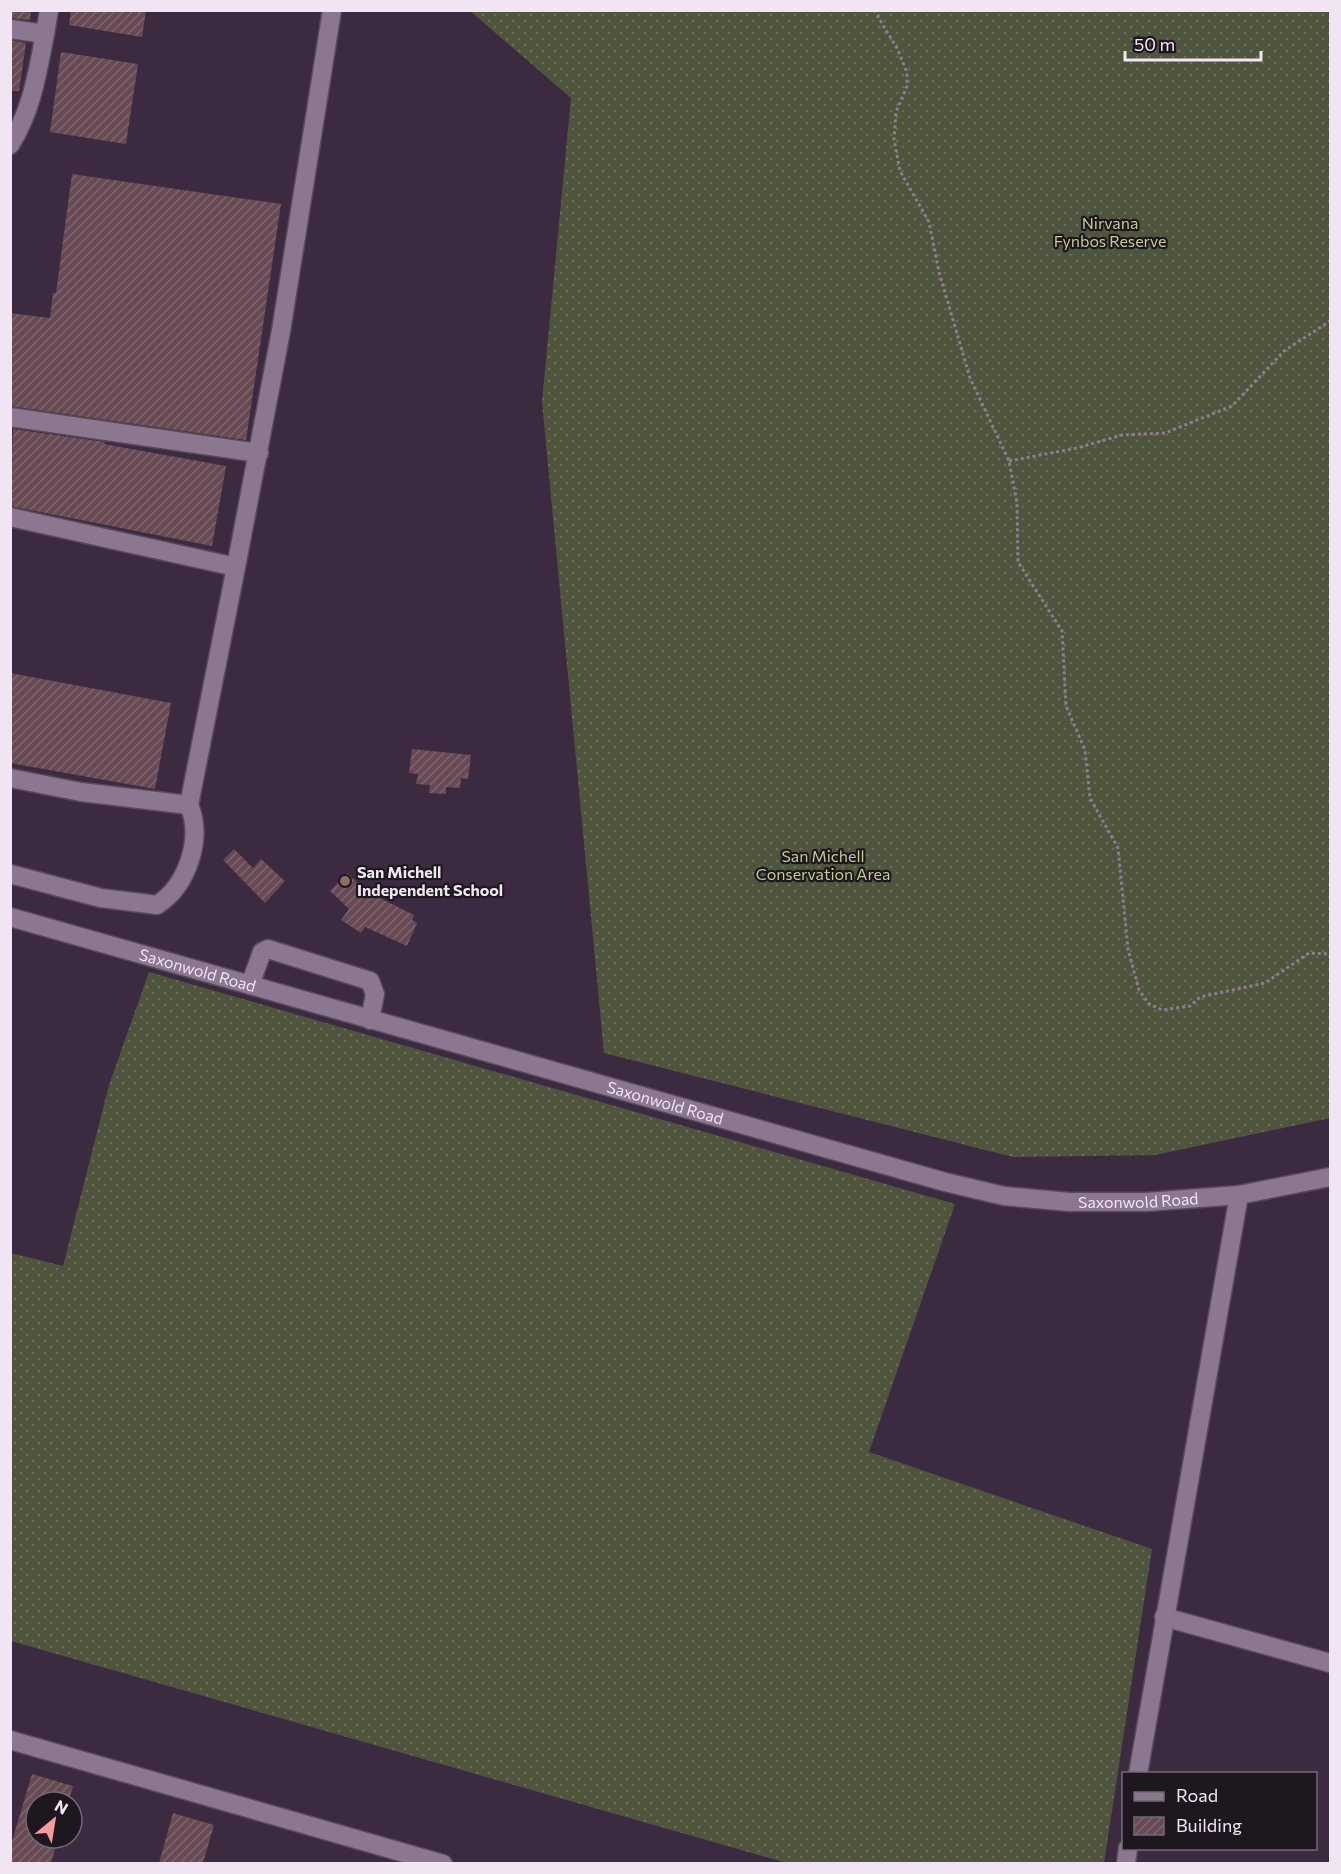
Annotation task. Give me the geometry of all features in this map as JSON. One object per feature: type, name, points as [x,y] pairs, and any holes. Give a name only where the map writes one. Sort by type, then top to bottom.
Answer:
[{"type":"street","points":[[10,145],[31,102],[49,10]]},
{"type":"street","points":[[10,874],[100,898],[157,905],[174,891],[187,866],[196,825],[189,805],[282,332],[332,10]]},
{"type":"street","points":[[10,29],[45,34]]},
{"type":"street","points":[[10,417],[259,453]]},
{"type":"street","points":[[10,517],[236,567]]},
{"type":"street","points":[[10,778],[81,792],[189,805]]},
{"type":"street","name":"Saxonwold Road","points":[[10,917],[945,1182],[1004,1196],[1069,1202],[1146,1202],[1239,1195],[1330,1177]]},
{"type":"street","points":[[250,985],[262,952],[268,949],[370,981],[375,994],[370,1020]]},
{"type":"street","points":[[1138,1772],[1239,1195]]},
{"type":"street","points":[[1164,1617],[1330,1663]]},
{"type":"street","points":[[10,1740],[443,1863]]},
{"type":"path","points":[[874,10],[898,50],[907,73],[907,86],[896,112],[894,140],[900,171],[929,222],[939,272],[970,378],[1009,461],[1017,503],[1018,562],[1062,631],[1066,706],[1085,750],[1090,798],[1118,848],[1128,949],[1133,973],[1144,997],[1149,1004],[1161,1010],[1190,1006],[1200,997],[1265,983],[1309,953],[1330,954]]},
{"type":"path","points":[[1009,461],[1077,448],[1122,435],[1166,433],[1232,406],[1284,351],[1330,321]]},
{"type":"green space","points":[[470,11],[1330,11],[1330,1118],[1155,1155],[1013,1157],[604,1053],[542,402],[571,98]]},
{"type":"green space","points":[[149,972],[955,1204],[869,1452],[1152,1549],[1104,1863],[787,1863],[11,1641],[11,1253],[63,1266],[109,1085]]},
{"type":"building","points":[[10,10],[31,10],[30,20],[10,18]]},
{"type":"building","points":[[71,10],[146,10],[142,37],[69,25]]},
{"type":"building","points":[[10,40],[26,43],[19,91],[10,91]]},
{"type":"building","points":[[61,52],[138,64],[126,144],[50,132]]},
{"type":"building","points":[[72,174],[281,204],[246,440],[10,406],[10,313],[50,318],[53,293],[56,293]]},
{"type":"building","points":[[13,429],[105,442],[104,444],[226,466],[212,546],[10,506]]},
{"type":"building","points":[[10,673],[171,703],[155,789],[10,763]]},
{"type":"building","points":[[412,749],[471,755],[468,779],[461,778],[460,788],[446,787],[446,794],[429,793],[430,785],[416,784],[418,774],[409,773]]},
{"type":"building","points":[[234,849],[253,868],[261,859],[285,881],[265,903],[223,860]]},
{"type":"building","points":[[347,873],[366,891],[414,915],[412,920],[417,923],[407,946],[365,927],[361,933],[341,920],[349,909],[330,891]]},
{"type":"building","points":[[32,1774],[73,1786],[72,1790],[27,1790]]},
{"type":"building","points":[[24,1801],[24,1850],[55,1850],[51,1863],[10,1863],[10,1848]]},
{"type":"building","points":[[173,1813],[214,1825],[203,1863],[159,1863]]},
{"type":"place","name":"San Michell Independent School","points":[[345,881]]},
{"type":"park label","name":"Nirvana Fynbos Reserve","points":[[1110,232]]},
{"type":"park label","name":"San Michell Conservation Area","points":[[823,865]]}]
